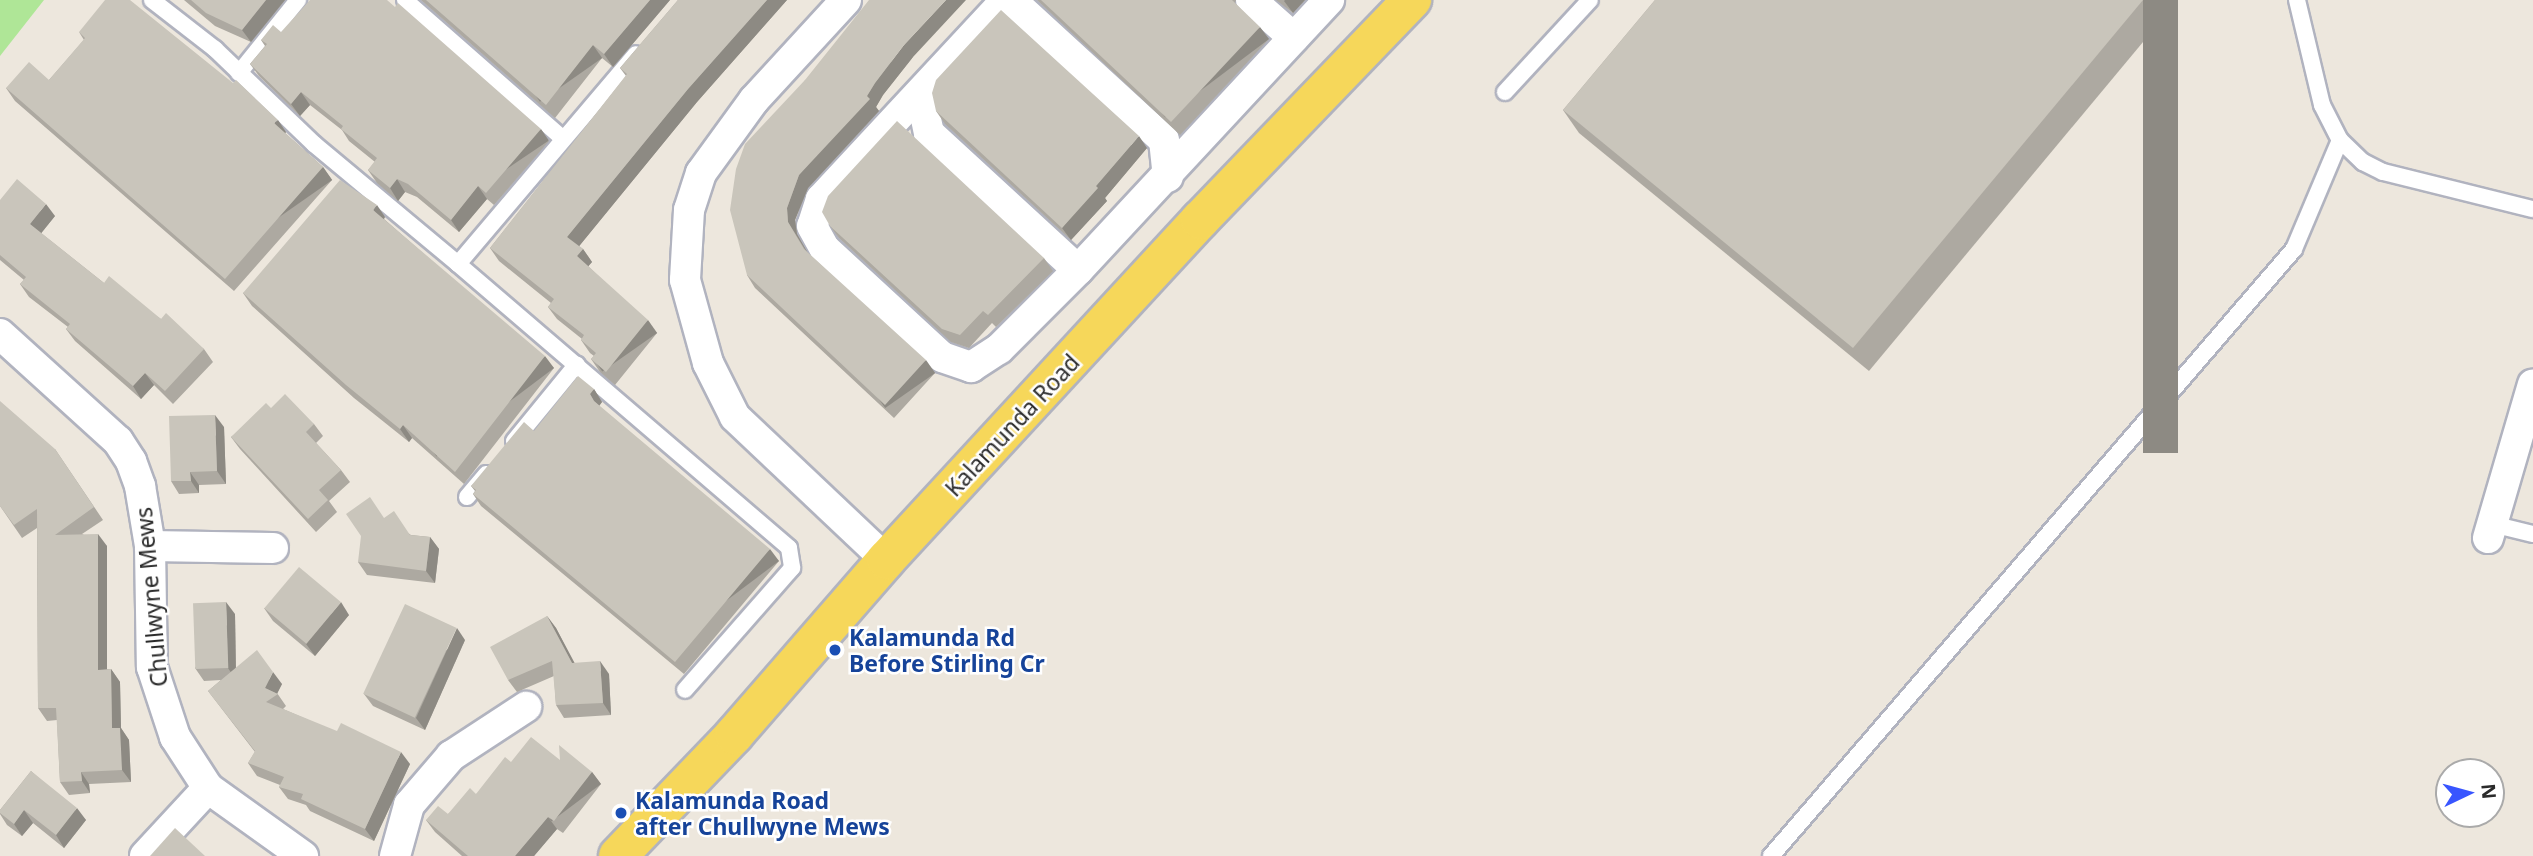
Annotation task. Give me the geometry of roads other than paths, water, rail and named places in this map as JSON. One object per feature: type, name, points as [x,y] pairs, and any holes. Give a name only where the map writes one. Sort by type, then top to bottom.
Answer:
[{"type":"main road","name":"Kalamunda Road","points":[[618,856],[734,735],[886,560],[1354,55],[1412,0]]},
{"type":"street","points":[[846,0],[754,100],[701,173],[689,210],[685,280],[708,363],[736,417],[886,560]]},
{"type":"street","points":[[1006,0],[821,200],[812,226],[816,239],[942,357],[971,367],[999,349],[1078,270],[1168,177],[1329,0]]},
{"type":"street","points":[[1011,0],[1164,140],[1168,177]]},
{"type":"street","points":[[1251,0],[1294,38]]},
{"type":"street","points":[[933,80],[923,105],[929,133],[1078,270]]},
{"type":"street","name":"Chullwyne Mews","points":[[0,334],[118,441],[140,486],[150,546],[149,616],[159,700],[175,737],[208,788],[250,823],[303,856]]},
{"type":"street","points":[[2490,531],[2533,384]]},
{"type":"street","points":[[150,546],[273,548]]},
{"type":"street","points":[[395,856],[410,805],[451,756],[526,707]]},
{"type":"street","points":[[145,856],[208,788]]},
{"type":"lane","points":[[152,0],[239,73],[346,179],[458,264],[772,530],[794,559],[792,568],[685,690]]},
{"type":"lane","points":[[239,73],[298,0]]},
{"type":"lane","points":[[405,0],[564,139]]},
{"type":"lane","points":[[1505,92],[1590,0]]},
{"type":"lane","points":[[2297,0],[2322,105],[2340,140],[2383,172],[2533,209]]},
{"type":"lane","points":[[458,264],[649,40]]},
{"type":"lane","points":[[1771,856],[2294,249],[2340,140]]},
{"type":"lane","points":[[467,496],[577,364]]},
{"type":"lane","points":[[2490,531],[2533,534]]},
{"type":"place","name":"Kalamunda Rd Before Stirling Cr","points":[[835,650]]},
{"type":"place","name":"Kalamunda Road after Chullwyne Mews","points":[[621,813]]}]
